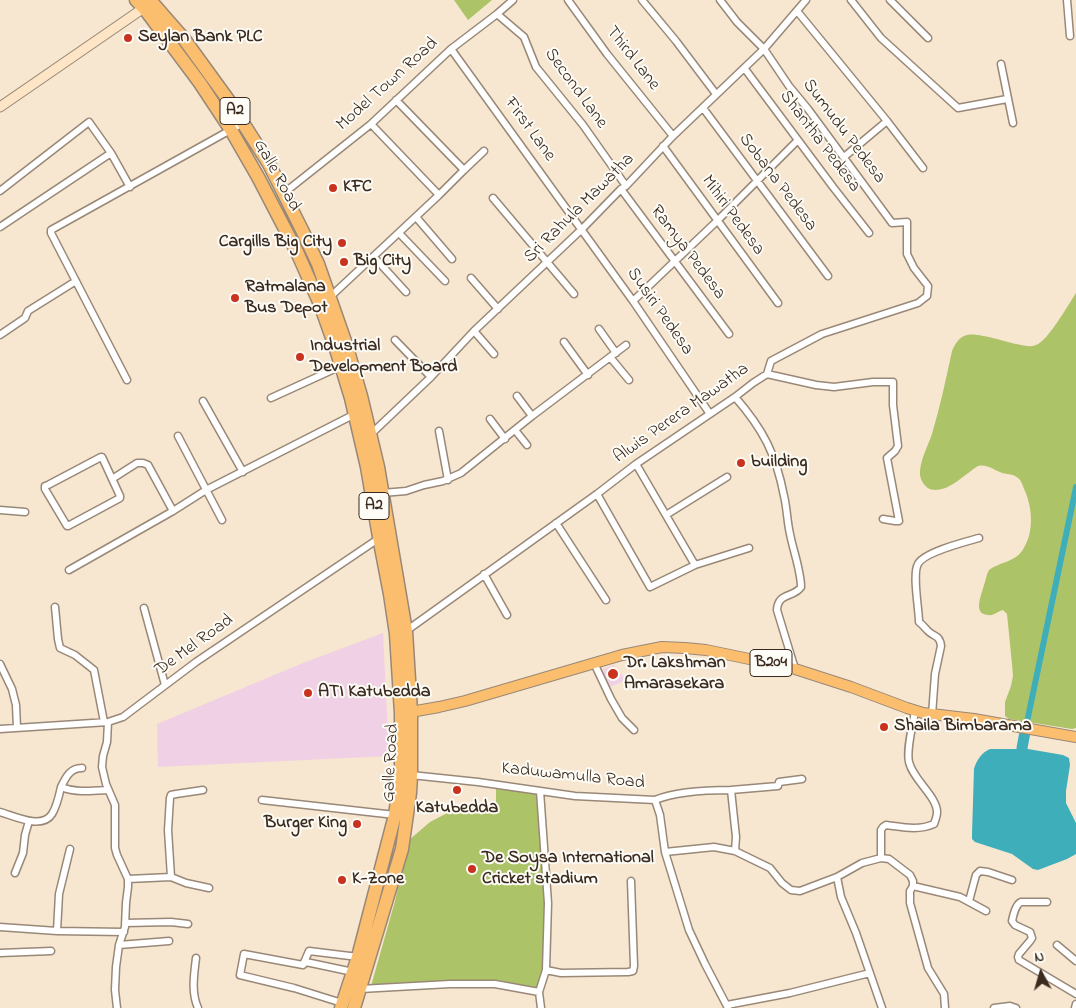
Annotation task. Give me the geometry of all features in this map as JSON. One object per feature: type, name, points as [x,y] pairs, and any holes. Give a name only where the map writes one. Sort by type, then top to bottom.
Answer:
[{"type":"highway","name":"Galle Road","points":[[147,2],[184,39],[229,101],[269,164],[318,264],[325,301]]},
{"type":"highway","name":"Galle Road","points":[[147,2],[231,130],[325,301],[346,344],[361,396],[382,493],[384,536],[406,631],[406,712],[411,775],[410,792],[402,849],[341,1005]]},
{"type":"highway","name":"A2","points":[[325,301],[355,414],[384,536],[406,712]]},
{"type":"highway","name":"Galle Road","points":[[354,1008],[360,989],[358,965],[395,815],[406,712]]},
{"type":"main road","name":"B204","points":[[406,712],[465,701],[622,655],[662,647],[706,650],[795,669],[852,687],[915,711],[932,715],[974,719],[1076,737]]},
{"type":"street","name":"Model Town Road","points":[[284,193],[371,124],[451,49],[513,0]]},
{"type":"street","name":"Third Lane","points":[[568,0],[607,54],[673,136]]},
{"type":"street","points":[[642,0],[716,94]]},
{"type":"street","name":"Sumudu Pedesa","points":[[720,0],[737,22],[764,49],[789,86],[892,222],[907,222],[907,254],[914,268],[928,286],[928,296],[918,303],[822,334],[771,361],[767,374]]},
{"type":"street","name":"Sri Rahula Mawatha","points":[[370,435],[431,377],[474,331],[582,229],[716,94],[745,69],[806,0]]},
{"type":"street","points":[[851,0],[882,38],[958,108],[1007,99]]},
{"type":"street","points":[[890,0],[928,38]]},
{"type":"street","points":[[1067,0],[1070,36]]},
{"type":"street","points":[[0,107],[116,27],[147,2]]},
{"type":"street","points":[[797,11],[923,168]]},
{"type":"street","name":"Second Lane","points":[[497,14],[524,37],[536,67],[583,125],[624,187]]},
{"type":"street","name":"First Lane","points":[[451,49],[582,229]]},
{"type":"street","points":[[1001,64],[1013,123]]},
{"type":"street","name":"Shantha Pedesa","points":[[745,69],[869,233]]},
{"type":"street","points":[[396,100],[464,170]]},
{"type":"street","name":"Sobana Pedesa","points":[[703,108],[828,276]]},
{"type":"street","points":[[844,157],[887,121]]},
{"type":"street","points":[[0,191],[88,122],[90,122],[111,154],[130,187]]},
{"type":"street","points":[[127,380],[51,230],[243,123]]},
{"type":"street","points":[[371,124],[439,195]]},
{"type":"street","points":[[634,301],[798,140]]},
{"type":"street","name":"Mihiri Pedesa","points":[[663,146],[778,303]]},
{"type":"street","points":[[325,301],[374,257],[484,151]]},
{"type":"street","points":[[0,227],[111,154]]},
{"type":"street","name":"Ramya Pedesa","points":[[624,187],[674,261],[729,334]]},
{"type":"street","points":[[493,198],[574,294]]},
{"type":"street","points":[[416,217],[452,259]]},
{"type":"street","name":"Susiri Pedesa","points":[[582,229],[634,301],[710,414]]},
{"type":"street","points":[[399,233],[445,281]]},
{"type":"street","points":[[374,257],[406,292]]},
{"type":"street","points":[[470,278],[498,309]]},
{"type":"street","points":[[0,335],[25,318],[28,312],[76,281]]},
{"type":"street","points":[[599,328],[629,380]]},
{"type":"street","points":[[474,331],[494,354]]},
{"type":"street","points":[[396,340],[431,377]]},
{"type":"street","points":[[564,342],[588,375]]},
{"type":"street","points":[[382,493],[406,491],[448,480],[461,473],[532,416],[626,346]]},
{"type":"street","points":[[271,398],[341,366]]},
{"type":"street","name":"Alwis Perera Mawatha","points":[[406,631],[636,464],[767,374],[834,387],[873,382],[893,382],[893,406],[898,446],[896,451],[887,458],[899,521],[883,519]]},
{"type":"street","points":[[517,396],[532,416]]},
{"type":"street","points":[[735,397],[747,410],[764,436],[775,459],[781,480],[801,587],[782,599],[777,610],[795,669]]},
{"type":"street","points":[[203,401],[243,472]]},
{"type":"street","points":[[69,570],[173,512],[206,490],[355,414]]},
{"type":"street","points":[[490,419],[505,439]]},
{"type":"street","points":[[515,430],[528,445]]},
{"type":"street","points":[[440,431],[448,480]]},
{"type":"street","points":[[178,436],[222,520]]},
{"type":"street","points":[[101,457],[112,479],[120,496],[118,500],[68,526],[45,489],[45,486],[101,457]]},
{"type":"street","points":[[112,479],[137,463],[148,465],[173,512]]},
{"type":"street","points":[[636,464],[695,565]]},
{"type":"street","points":[[666,515],[727,477]]},
{"type":"street","points":[[597,494],[650,587],[695,565],[749,548]]},
{"type":"street","points":[[0,510],[26,512]]},
{"type":"street","points":[[556,523],[606,600]]},
{"type":"street","name":"De Mel Road","points":[[0,729],[106,722],[123,717],[196,662],[384,536]]},
{"type":"street","points":[[932,715],[935,674],[941,642],[937,636],[919,622],[916,581],[918,562],[928,555],[979,538]]},
{"type":"street","points":[[484,574],[507,615]]},
{"type":"street","points":[[55,607],[60,648],[75,655],[94,670],[106,722],[107,742],[102,767],[108,790],[115,805],[117,855],[128,879],[124,932],[119,945],[116,967],[115,990],[117,1008]]},
{"type":"street","points":[[144,608],[164,686]]},
{"type":"street","points":[[594,663],[622,718],[634,730]]},
{"type":"street","points":[[0,664],[12,689],[16,705],[18,728]]},
{"type":"street","points":[[881,858],[881,830],[883,827],[886,825],[914,828],[926,827],[934,824],[937,813],[936,803],[914,775],[909,764],[908,756],[915,711]]},
{"type":"street","points":[[0,812],[30,821],[48,819],[56,808],[61,787],[68,774],[76,768],[82,768]]},
{"type":"street","name":"Kaduwamulla Road","points":[[411,775],[574,796],[655,800],[665,796],[710,790],[778,786],[779,782],[802,779]]},
{"type":"street","points":[[61,787],[77,791],[108,790]]},
{"type":"street","points":[[171,877],[168,830],[171,795],[202,790]]},
{"type":"street","points":[[731,790],[736,837],[735,850]]},
{"type":"street","points":[[540,791],[548,903],[546,970],[539,992],[541,1008]]},
{"type":"street","points":[[262,800],[395,815]]},
{"type":"street","points":[[655,800],[660,815],[665,852],[692,936],[704,964],[728,1006],[870,973]]},
{"type":"street","points":[[15,873],[23,853],[25,835],[30,821]]},
{"type":"street","points":[[665,852],[714,847],[735,850],[770,868],[782,883],[791,890],[800,891],[837,877],[862,863],[881,858],[889,859],[910,875],[913,882],[910,891],[910,903],[928,968],[944,994],[945,1008]]},
{"type":"street","points":[[57,931],[59,894],[70,849]]},
{"type":"street","points":[[969,901],[976,876],[980,871],[1012,880]]},
{"type":"street","points":[[128,879],[171,877],[186,883],[209,888]]},
{"type":"street","points":[[837,877],[841,897],[882,1008]]},
{"type":"street","points":[[546,970],[561,973],[633,971],[631,881]]},
{"type":"street","points":[[913,886],[960,897],[986,911]]},
{"type":"street","points":[[1047,902],[1021,902],[1018,905],[1012,921],[1015,925],[1030,932],[1032,938],[1018,957],[1019,960],[1076,994]]},
{"type":"street","points":[[125,923],[171,922],[188,924]]},
{"type":"street","points":[[0,927],[57,931],[124,932]]},
{"type":"street","points":[[119,945],[169,941]]},
{"type":"street","points":[[1057,945],[1076,961]]},
{"type":"street","points":[[0,953],[51,951]]},
{"type":"street","points":[[303,965],[308,951],[358,965]]},
{"type":"street","points":[[341,1005],[294,988],[240,975],[244,954],[303,965],[306,962],[358,965]]},
{"type":"street","points":[[196,958],[194,998],[198,1008]]},
{"type":"street","points":[[360,989],[450,984],[495,984],[539,992]]},
{"type":"street","points":[[994,1008],[1010,1006],[1016,1008]]},
{"type":"shaded area","name":"ATI Katubedda","points":[[383,633],[389,756],[158,767],[157,724],[303,663]]},
{"type":"shaded area","name":"Dr. Lakshman Amarasekara","points":[[614,665],[626,680],[608,688],[603,669]]},
{"type":"green space","points":[[454,0],[492,0],[468,20]]},
{"type":"green space","points":[[1076,293],[1076,728],[1072,729],[1009,719],[1005,716],[1005,702],[1013,676],[1007,614],[1003,610],[992,615],[983,614],[979,607],[989,570],[1019,555],[1029,537],[1031,522],[1030,506],[1020,481],[1014,475],[1002,473],[987,466],[978,466],[952,485],[931,490],[922,481],[920,474],[922,461],[938,414],[952,351],[958,341],[964,336],[972,334],[1025,346],[1036,345],[1052,330]]},
{"type":"green space","name":"De Soysa International Cricket stadium","points":[[496,789],[536,793],[544,897],[545,966],[538,990],[496,982],[452,980],[371,986],[395,901],[409,840],[430,822],[457,808],[496,810]]},
{"type":"water","points":[[990,749],[1028,749],[1063,755],[1069,758],[1066,803],[1076,823],[1076,854],[1038,870],[1033,869],[1012,854],[975,842],[972,839],[974,769],[984,752]]},
{"type":"waterway","points":[[1027,722],[1076,487]]},
{"type":"waterway","points":[[1022,748],[1025,732]]},
{"type":"place","name":"Seylan Bank PLC","points":[[128,38]]},
{"type":"place","name":"KFC","points":[[333,188]]},
{"type":"place","name":"Cargills Big City","points":[[342,243]]},
{"type":"place","name":"Big City","points":[[344,262]]},
{"type":"place","name":"Ratmalana Bus Depot","points":[[235,298]]},
{"type":"place","name":"Industrial Development Board","points":[[300,357]]},
{"type":"place","name":"building","points":[[741,463]]},
{"type":"place","name":"Dr. Lakshman Amarasekara","points":[[613,674]]},
{"type":"place","name":"ATI Katubedda","points":[[308,693]]},
{"type":"place","name":"Shaila Bimbarama","points":[[884,727]]},
{"type":"place","name":"Katubedda","points":[[457,790]]},
{"type":"place","name":"Burger King","points":[[357,824]]},
{"type":"place","name":"De Soysa International Cricket stadium","points":[[472,869]]},
{"type":"place","name":"K-Zone","points":[[342,880]]}]
